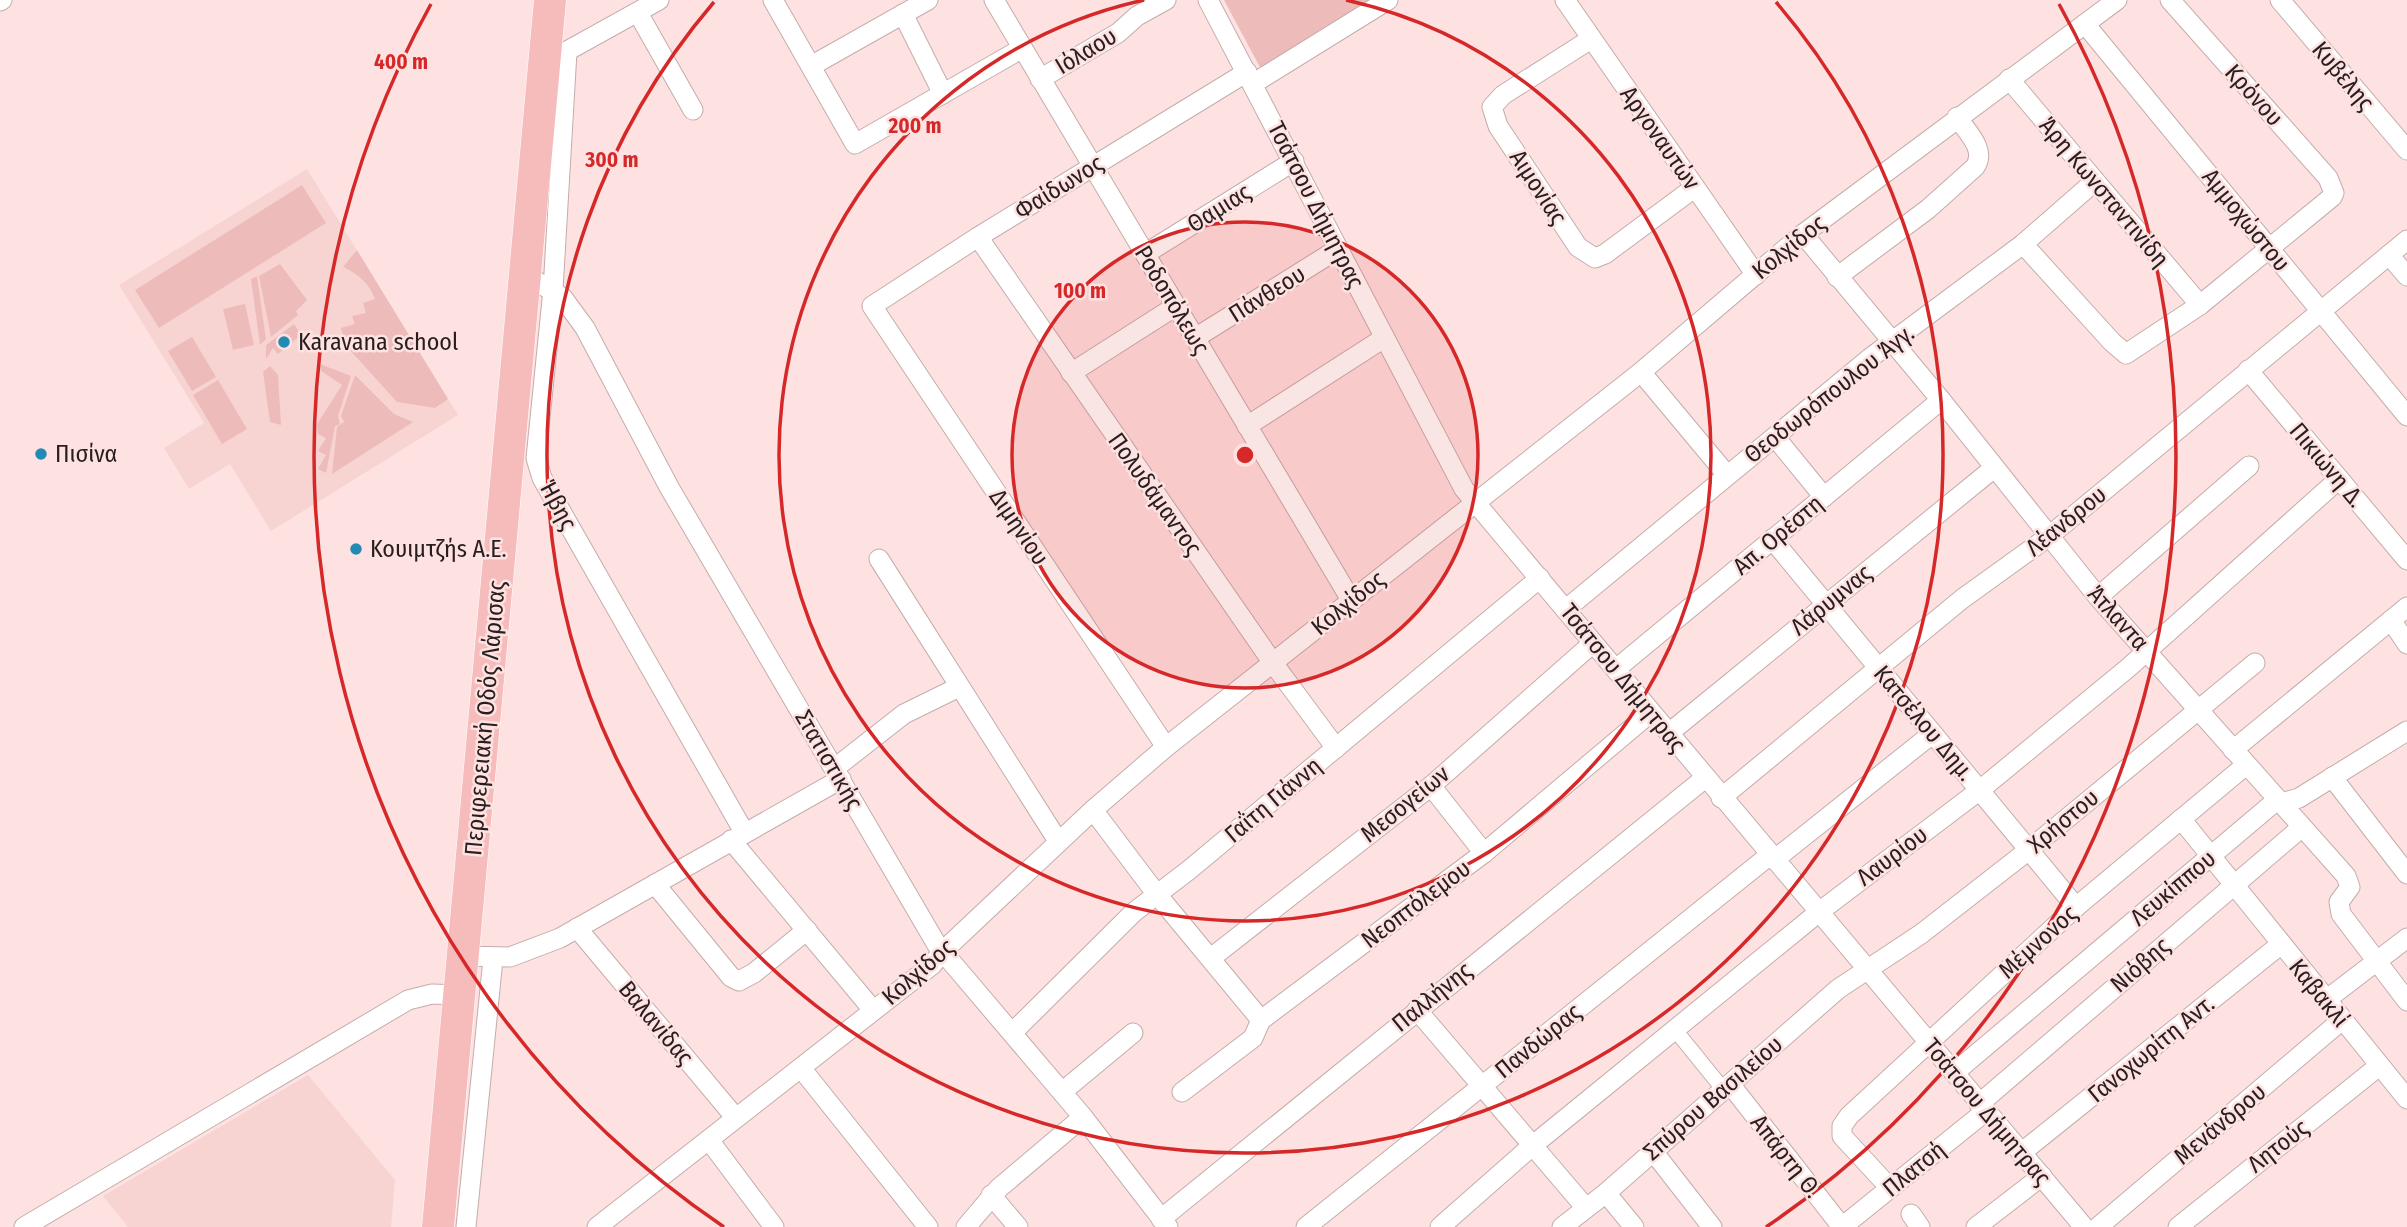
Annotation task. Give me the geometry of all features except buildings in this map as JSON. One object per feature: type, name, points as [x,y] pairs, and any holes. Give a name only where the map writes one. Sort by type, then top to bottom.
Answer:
[{"type":"highway","name":"Περιφερειακή Οδός Λάρισας","points":[[438,1227],[459,995],[478,958],[525,274],[556,57],[550,0]]},
{"type":"street","points":[[556,57],[659,0]]},
{"type":"street","points":[[773,0],[855,144],[1021,49]]},
{"type":"street","points":[[811,66],[928,0]]},
{"type":"street","name":"Ροδοπόλεως","points":[[994,0],[1351,600]]},
{"type":"street","points":[[1124,0],[1137,16]]},
{"type":"street","name":"Ιόλαου","points":[[1040,79],[1118,33],[1137,16],[1166,0]]},
{"type":"street","name":"Τσάτσου Δήμητρας","points":[[1208,0],[1458,479],[1474,503],[1566,609],[1866,972],[2084,1227]]},
{"type":"street","name":"Φαίδωνος","points":[[872,306],[1093,166],[1388,0]]},
{"type":"street","name":"Αργοναυτών","points":[[1565,0],[1756,275]]},
{"type":"street","name":"Κολχίδος","points":[[599,1226],[932,965],[942,952],[1058,841],[1166,747],[1641,372],[1803,234],[2117,0]]},
{"type":"street","name":"Κρόνου","points":[[2170,0],[2328,178],[2334,193],[2328,202],[2269,246]]},
{"type":"street","name":"Κυβέλης","points":[[2280,0],[2404,142]]},
{"type":"street","points":[[638,13],[693,110]]},
{"type":"street","points":[[903,14],[943,94]]},
{"type":"street","name":"Αμμοχώστου","points":[[2085,24],[2407,416]]},
{"type":"street","name":"Αιμονίας","points":[[1591,39],[1503,95],[1492,107],[1497,126],[1578,247],[1595,258],[1605,254],[1694,188]]},
{"type":"street","name":"Ήβης","points":[[556,57],[553,290],[536,458],[542,478],[738,836],[807,930],[873,1010]]},
{"type":"street","name":"Άρη Κωνσταντινίδη","points":[[2009,79],[2200,304]]},
{"type":"street","points":[[1837,277],[1928,209],[1975,167],[1980,159],[1979,151],[1957,117]]},
{"type":"street","name":"Θαμιας","points":[[1145,254],[1294,161]]},
{"type":"street","name":"Θεοδωρόπουλου Άγγ.","points":[[1566,609],[1870,358],[1894,343],[2023,244],[2094,182]]},
{"type":"street","name":"Άτλαντα","points":[[1803,234],[1941,400],[2098,597],[2346,876],[2350,887],[2339,902],[2339,911],[2407,1001]]},
{"type":"street","name":"Πολυδάμαντος","points":[[978,237],[1273,663],[1336,748]]},
{"type":"street","name":"Λέανδρου","points":[[1721,798],[1962,599],[2048,537],[2407,240]]},
{"type":"street","points":[[2023,244],[2126,354],[2200,304],[2269,246]]},
{"type":"street","name":"Πάνθεου","points":[[1195,338],[1338,249]]},
{"type":"street","points":[[2389,255],[2407,276]]},
{"type":"street","name":"Στατιστικής","points":[[525,274],[553,290],[573,309],[669,487],[942,952],[1083,1117],[1164,1223]]},
{"type":"street","name":"Διμηνίου","points":[[872,306],[1166,747]]},
{"type":"street","points":[[1071,373],[1176,306]]},
{"type":"street","points":[[1247,426],[1384,338]]},
{"type":"street","name":"Πικιώνη Δ.","points":[[2248,370],[2339,479],[2403,548]]},
{"type":"street","points":[[1641,372],[1727,475]]},
{"type":"street","name":"Απ. Ορέστη","points":[[1616,669],[1941,400]]},
{"type":"street","points":[[1775,437],[1824,497]]},
{"type":"street","points":[[2098,597],[2249,466]]},
{"type":"street","name":"Λάρυμνας","points":[[1669,733],[1994,468]]},
{"type":"street","name":"Λαυρίου","points":[[1440,1227],[1532,1146],[1819,912],[1980,790],[2147,651],[2339,479]]},
{"type":"street","name":"Κατσέλου Δημ.","points":[[1772,540],[2076,907]]},
{"type":"street","points":[[878,559],[1058,841]]},
{"type":"street","name":"Γαΐτη Γιάννη","points":[[1013,1032],[1155,892],[1189,870],[1540,578]]},
{"type":"street","points":[[2233,750],[2407,607]]},
{"type":"street","points":[[2391,620],[2407,644]]},
{"type":"street","name":"Μεσογείων","points":[[1211,958],[1430,786],[1593,643]]},
{"type":"street","name":"Χρήστου","points":[[1866,972],[1930,927],[2030,849],[2196,708],[2255,663]]},
{"type":"street","points":[[466,1227],[478,958],[526,953],[577,929],[738,836],[838,774],[904,713],[959,687]]},
{"type":"street","name":"Νεοπτόλεμου","points":[[1182,1092],[1254,1038],[1261,1020],[1484,853],[1650,713]]},
{"type":"street","name":"Λευκίππου","points":[[1954,1073],[2277,800],[2292,801],[2407,731]]},
{"type":"street","name":"Πανδώρας","points":[[1306,1227],[1482,1085],[1932,734]]},
{"type":"street","name":"Μέμνονος","points":[[1890,1188],[1857,1153],[1840,1130],[1849,1116],[2076,907],[2246,765]]},
{"type":"street","name":"Παλλήνης","points":[[1164,1223],[1417,1010],[1705,778]]},
{"type":"street","points":[[2332,778],[2407,874]]},
{"type":"street","points":[[1430,786],[1484,853]]},
{"type":"street","points":[[1093,810],[1155,892],[1261,1020]]},
{"type":"street","name":"Καβακλί","points":[[2181,820],[2407,1099]]},
{"type":"street","name":"Νιόβης","points":[[1983,1107],[2233,885],[2302,828]]},
{"type":"street","points":[[655,884],[731,977],[738,981],[754,973],[807,930]]},
{"type":"street","name":"Βαλανίδας","points":[[577,929],[735,1117]]},
{"type":"street","points":[[2326,1000],[2407,937]]},
{"type":"street","name":"Γανοχωρίτη Αντ.","points":[[2021,1153],[2280,945]]},
{"type":"street","name":"Σπύρου Βασιλείου","points":[[1562,1227],[1606,1194],[1651,1150],[1832,994],[1866,972]]},
{"type":"street","points":[[24,1227],[408,1000],[432,994],[459,995]]},
{"type":"street","points":[[1417,1010],[1586,1208]]},
{"type":"street","name":"Μενάνδρου","points":[[2098,1227],[2342,1020]]},
{"type":"street","name":"Απάρτη Θ.","points":[[1676,1031],[1842,1227]]},
{"type":"street","points":[[1062,1092],[1133,1033]]},
{"type":"street","name":"Λητούς","points":[[2178,1227],[2379,1066]]},
{"type":"street","points":[[801,1068],[928,1227]]},
{"type":"street","name":"Πλατσή","points":[[1842,1227],[1983,1107]]},
{"type":"street","points":[[966,1227],[991,1195],[1083,1117]]},
{"type":"street","points":[[709,1140],[774,1227]]},
{"type":"street","points":[[1651,1150],[1712,1227]]},
{"type":"street","points":[[1976,1227],[2042,1176]]},
{"type":"street","points":[[1606,1194],[1634,1227]]},
{"type":"street","points":[[991,1195],[1018,1227]]},
{"type":"shaded area","points":[[1224,0],[1379,0],[1262,71]]},
{"type":"shaded area","name":"Karavana school","points":[[307,169],[458,415],[271,531],[230,464],[189,489],[164,448],[204,423],[119,285]]},
{"type":"shaded area","points":[[302,185],[326,223],[159,328],[135,290]]},
{"type":"shaded area","points":[[357,250],[448,399],[435,408],[397,402],[339,338],[343,336],[341,328],[355,324],[352,316],[366,313],[363,303],[375,299],[362,280],[343,267]]},
{"type":"shaded area","points":[[280,264],[307,300],[296,311],[298,315],[271,337],[259,276]]},
{"type":"shaded area","points":[[257,276],[266,339],[260,345],[251,279]]},
{"type":"shaded area","points":[[245,304],[254,345],[233,350],[223,309]]},
{"type":"shaded area","points":[[294,324],[301,335],[278,354],[273,348],[266,359],[266,345]]},
{"type":"shaded area","points":[[192,337],[216,377],[192,391],[168,351]]},
{"type":"shaded area","points":[[320,364],[351,376],[338,416],[340,424],[335,426],[326,473],[318,469],[326,455],[318,451],[326,438],[318,434],[317,424],[342,385],[321,371]]},
{"type":"shaded area","points":[[270,366],[278,375],[281,425],[270,422],[263,372]]},
{"type":"shaded area","points":[[355,375],[394,414],[413,422],[332,474],[337,427],[344,422],[341,416]]},
{"type":"shaded area","points":[[218,380],[247,429],[222,444],[193,395]]},
{"type":"shaded area","points":[[308,1075],[395,1180],[391,1227],[128,1227],[103,1196]]},
{"type":"place","name":"Karavana school","points":[[284,342]]},
{"type":"place","name":"Πισίνα","points":[[41,454]]},
{"type":"place","name":"Κουιμτζήs Α.Ε.","points":[[356,549]]}]
